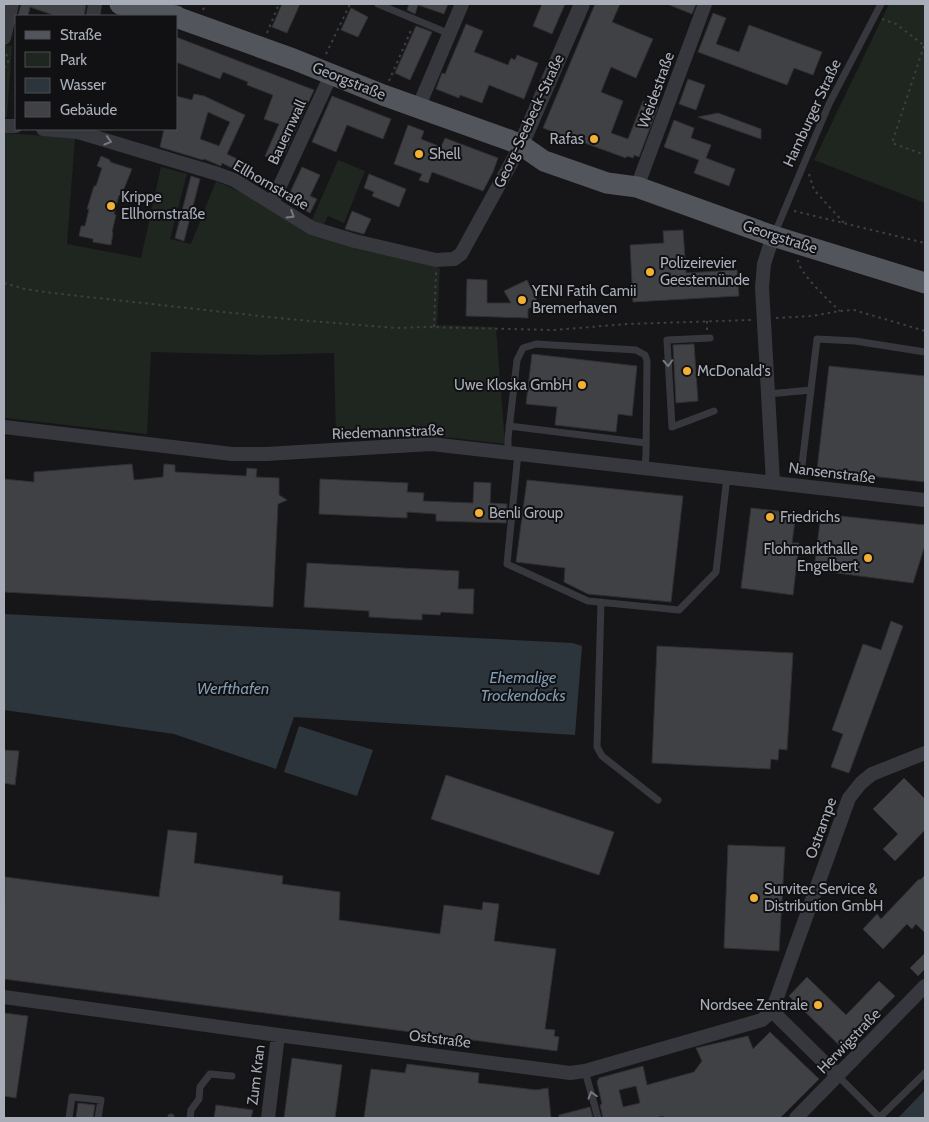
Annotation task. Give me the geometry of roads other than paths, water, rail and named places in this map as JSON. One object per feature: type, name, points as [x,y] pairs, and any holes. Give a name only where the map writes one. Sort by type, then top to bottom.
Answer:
[{"type":"main road","name":"Georgstraße","points":[[120,4],[140,11],[170,13]]},
{"type":"main road","name":"Georgstraße","points":[[178,16],[383,95],[522,145],[547,146],[612,171],[637,187],[774,236],[925,283]]},
{"type":"street","points":[[4,38],[12,4]]},
{"type":"street","points":[[418,108],[462,4]]},
{"type":"street","name":"Georg-Seebeck-Straße","points":[[454,259],[461,254],[522,145],[582,4]]},
{"type":"street","name":"Weidestraße","points":[[637,187],[705,4]]},
{"type":"street","name":"Bauernwall","points":[[272,203],[325,72]]},
{"type":"street","name":"Ellhornstraße","points":[[78,130],[234,180],[312,228],[355,242],[436,260],[454,259]]},
{"type":"street","name":"Nansenstraße","points":[[774,236],[766,253],[762,287],[773,482],[925,500]]},
{"type":"street","name":"Riedemannstraße","points":[[4,427],[232,454],[266,454],[431,444],[773,482]]},
{"type":"street","name":"Ostrampe","points":[[772,1011],[848,798],[872,774],[925,753]]},
{"type":"street","name":"Herwigstraße","points":[[796,1118],[923,993]]},
{"type":"street","name":"Oststraße","points":[[4,997],[278,1035],[570,1072],[585,1071],[762,1020],[772,1011]]},
{"type":"street","points":[[772,1011],[838,1076]]},
{"type":"street","name":"Zum Kran","points":[[268,1118],[278,1035]]},
{"type":"lane","points":[[378,4],[450,34]]},
{"type":"lane","name":"Hamburger Straße","points":[[774,236],[829,104],[881,4]]},
{"type":"lane","points":[[710,338],[667,340],[672,427],[714,411]]},
{"type":"lane","points":[[802,465],[817,339],[855,341],[925,352]]},
{"type":"lane","points":[[645,468],[648,360],[645,355],[636,350],[536,344],[523,348],[517,360],[510,426],[513,453],[507,564],[588,601],[679,610],[716,572],[727,477]]},
{"type":"lane","points":[[768,394],[811,390]]},
{"type":"lane","points":[[510,426],[646,443]]},
{"type":"lane","points":[[601,602],[597,748],[602,756],[658,800]]},
{"type":"lane","points":[[585,1071],[598,1118]]},
{"type":"lane","points":[[838,1076],[880,1118],[925,1073]]},
{"type":"lane","points":[[190,1118],[191,1110],[199,1099],[200,1087],[210,1074],[232,1076]]},
{"type":"lane","points":[[69,1118],[72,1097],[101,1100],[98,1118]]},
{"type":"water","points":[[4,614],[573,643],[582,646],[575,735],[294,717],[276,769],[174,734],[4,710]]},
{"type":"water","points":[[299,726],[373,750],[357,796],[284,772]]},
{"type":"water","points":[[925,1090],[925,1118],[898,1118]]},
{"type":"place","name":"Rafas","points":[[594,139]]},
{"type":"place","name":"Shell","points":[[419,154]]},
{"type":"place","name":"Krippe Ellhornstraße","points":[[111,206]]},
{"type":"place","name":"Polizeirevier Geestemünde","points":[[650,272]]},
{"type":"place","name":"YENI Fatih Camii Bremerhaven","points":[[522,300]]},
{"type":"place","name":"McDonald's","points":[[687,371]]},
{"type":"place","name":"Uwe Kloska GmbH","points":[[582,385]]},
{"type":"place","name":"Benli Group","points":[[479,513]]},
{"type":"place","name":"Friedrichs","points":[[770,517]]},
{"type":"place","name":"Flohmarkthalle Engelbert","points":[[868,558]]},
{"type":"place","name":"Survitec Service & Distribution GmbH","points":[[754,898]]},
{"type":"place","name":"Nordsee Zentrale","points":[[818,1005]]},
{"type":"water label","name":"Ehemalige Trockendocks","points":[[523,686]]},
{"type":"water label","name":"Werfthafen","points":[[233,688]]}]
